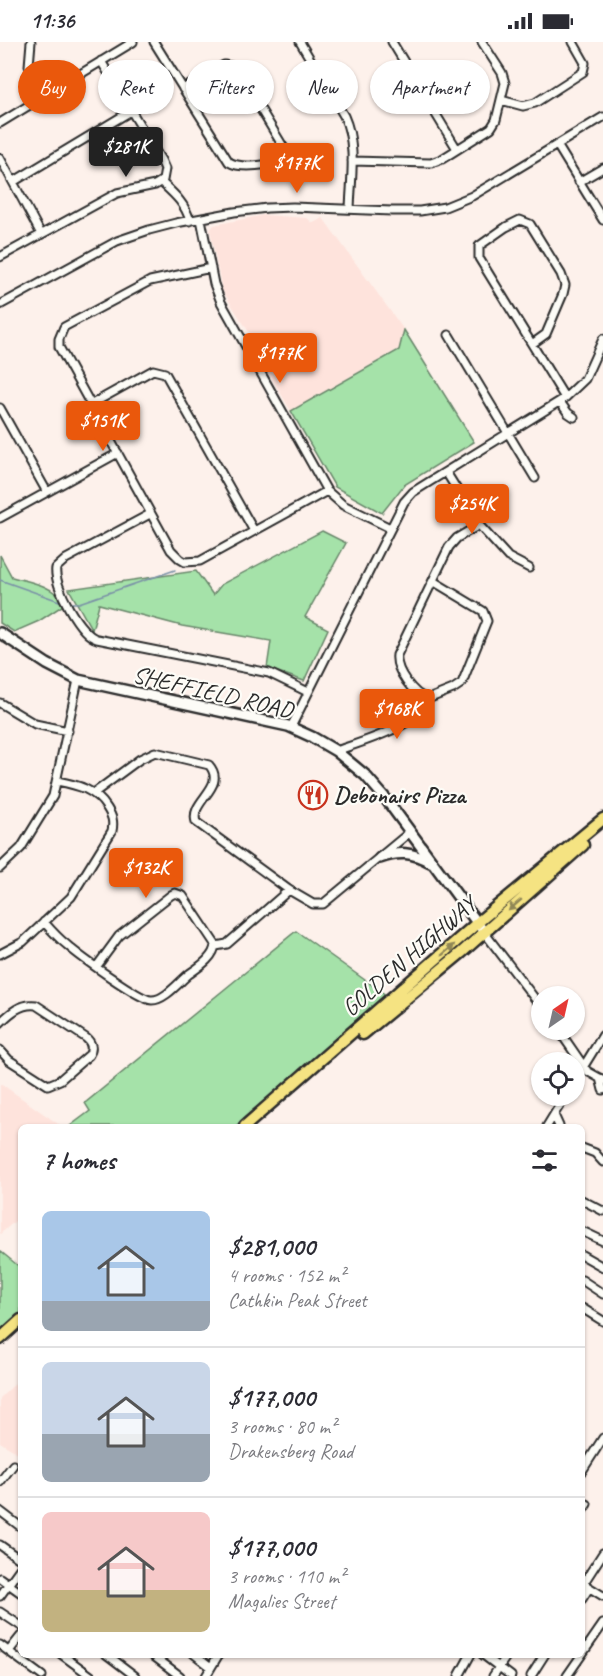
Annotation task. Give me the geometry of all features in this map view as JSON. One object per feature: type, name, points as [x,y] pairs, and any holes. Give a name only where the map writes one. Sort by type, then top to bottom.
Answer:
[{"type":"main road","name":"GOLDEN HIGHWAY","points":[[258,1124],[603,819]]},
{"type":"main road","name":"GOLDEN HIGHWAY","points":[[247,1124],[603,827]]},
{"type":"main road","points":[[0,1338],[18,1323]]},
{"type":"main road","points":[[0,1347],[18,1332]]},
{"type":"street","points":[[30,60],[31,42]]},
{"type":"street","points":[[103,60],[133,42]]},
{"type":"street","points":[[154,42],[183,89],[229,162],[239,167],[277,162],[283,158],[284,148],[235,68],[224,65],[183,89]]},
{"type":"street","points":[[300,42],[347,123],[352,142],[350,209]]},
{"type":"street","points":[[392,42],[458,149]]},
{"type":"street","points":[[352,161],[431,163],[458,149],[494,125],[504,80],[482,42]]},
{"type":"street","points":[[501,100],[523,106],[530,105],[583,72],[585,63],[573,42]]},
{"type":"street","points":[[0,123],[18,112]]},
{"type":"street","points":[[14,182],[126,114]]},
{"type":"street","points":[[0,257],[117,193],[161,182],[165,176],[165,167],[133,114]]},
{"type":"street","points":[[0,305],[117,241],[149,230],[234,212],[267,208],[420,211],[445,207],[472,196],[603,117]]},
{"type":"street","points":[[557,145],[603,220]]},
{"type":"street","points":[[0,158],[41,234]]},
{"type":"street","points":[[579,182],[603,168]]},
{"type":"street","points":[[161,182],[182,202],[190,221]]},
{"type":"street","points":[[201,219],[221,302],[327,491],[344,505],[390,528]]},
{"type":"street","points":[[532,344],[546,334],[565,285],[561,274],[530,224],[520,220],[483,242],[478,250],[484,266],[532,344],[568,413],[574,417]]},
{"type":"street","points":[[211,268],[150,281],[64,327],[59,347],[171,550],[185,562],[200,561],[327,491]]},
{"type":"street","points":[[449,335],[535,478]]},
{"type":"street","points":[[291,727],[404,502],[413,492],[563,400],[585,379],[603,339]]},
{"type":"street","points":[[90,405],[153,370],[165,373],[254,531]]},
{"type":"street","points":[[0,408],[47,492]]},
{"type":"street","points":[[0,518],[118,453]]},
{"type":"street","points":[[446,472],[479,525],[508,557],[529,568]]},
{"type":"street","points":[[150,514],[66,560],[56,568],[55,580],[85,633],[97,639],[276,675],[308,692]]},
{"type":"street","points":[[433,581],[483,611],[487,621],[462,683],[428,699],[418,695],[398,667],[396,660],[399,648],[452,543],[479,525]]},
{"type":"street","name":"SHEFFIELD ROAD","points":[[0,633],[47,664],[78,680],[291,727],[336,751],[365,775],[480,928]]},
{"type":"street","points":[[0,868],[21,848],[53,796],[78,680]]},
{"type":"street","points":[[336,751],[389,731],[413,719],[426,708],[428,699]]},
{"type":"street","points":[[0,703],[27,720],[68,731]]},
{"type":"street","points":[[94,792],[140,759],[155,752],[210,765],[214,770],[214,785],[196,811],[196,822],[289,890],[313,904],[323,904],[410,832]]},
{"type":"street","points":[[0,954],[22,942],[74,893],[112,831],[112,817],[105,804],[94,792],[84,787],[57,781]]},
{"type":"street","points":[[380,858],[396,853],[410,853],[432,863]]},
{"type":"street","points":[[216,946],[227,944],[289,890]]},
{"type":"street","points":[[97,966],[119,936],[173,894],[183,896],[216,946]]},
{"type":"street","points":[[44,922],[67,945],[144,999],[153,1000],[161,997],[202,964],[216,946]]},
{"type":"street","points":[[480,928],[531,994]]},
{"type":"street","points":[[0,1023],[17,1009],[28,1004],[36,1005],[86,1038],[91,1050],[90,1055],[60,1080],[48,1085],[9,1060],[0,1050]]},
{"type":"street","points":[[585,1063],[603,1035]]},
{"type":"street","points":[[585,1068],[601,1079],[603,1090]]},
{"type":"street","points":[[548,1124],[559,1106]]},
{"type":"street","points":[[554,1115],[558,1124]]},
{"type":"street","points":[[585,1149],[595,1152],[603,1162]]},
{"type":"street","points":[[585,1202],[603,1211]]},
{"type":"street","points":[[585,1232],[603,1241]]},
{"type":"street","points":[[585,1257],[603,1267]]},
{"type":"street","points":[[585,1282],[603,1294]]},
{"type":"street","points":[[585,1310],[603,1321]]},
{"type":"street","points":[[585,1466],[603,1438]]},
{"type":"street","points":[[0,1482],[13,1465]]},
{"type":"street","points":[[0,1511],[18,1525]]},
{"type":"street","points":[[0,1545],[18,1558]]},
{"type":"street","points":[[603,1553],[585,1585],[603,1596]]},
{"type":"street","points":[[0,1596],[18,1571]]},
{"type":"street","points":[[0,1578],[18,1591]]},
{"type":"street","points":[[0,1612],[18,1624]]},
{"type":"street","points":[[585,1650],[603,1624]]},
{"type":"street","points":[[9,1651],[18,1640]]},
{"type":"street","points":[[0,1645],[18,1658]]},
{"type":"street","points":[[18,1658],[42,1676]]},
{"type":"street","points":[[66,1658],[91,1676]]},
{"type":"street","points":[[72,1662],[75,1658]]},
{"type":"street","points":[[111,1658],[135,1676]]},
{"type":"street","points":[[156,1658],[180,1676]]},
{"type":"street","points":[[197,1658],[209,1673],[217,1658]]},
{"type":"street","points":[[459,1676],[469,1658]]},
{"type":"street","points":[[487,1658],[511,1676]]},
{"type":"street","points":[[493,1676],[505,1658]]},
{"type":"street","points":[[531,1676],[542,1658]]},
{"type":"street","points":[[567,1676],[579,1658]]},
{"type":"shaded area","points":[[264,215],[307,218],[313,223],[323,218],[404,330],[399,349],[291,411],[266,369],[261,351],[222,290],[210,230],[214,225]]},
{"type":"shaded area","points":[[0,1083],[58,1124],[18,1124],[18,1219],[0,1234]]},
{"type":"shaded area","points":[[18,1381],[18,1453],[0,1442],[0,1398]]},
{"type":"green space","points":[[404,330],[474,442],[404,485],[382,513],[335,487],[291,411],[399,350]]},
{"type":"green space","points":[[322,531],[346,543],[305,617],[328,629],[304,681],[267,668],[271,641],[182,626],[99,604],[92,630],[69,589],[196,571],[213,595],[222,584]]},
{"type":"green space","points":[[0,555],[12,577],[47,588],[59,596],[63,602],[62,606],[39,621],[14,632],[0,623]]},
{"type":"green space","points":[[296,931],[386,995],[239,1124],[73,1124],[90,1111],[85,1103]]},
{"type":"green space","points":[[0,1251],[18,1266],[18,1318],[0,1333]]},
{"type":"waterway","points":[[70,603],[79,603],[175,570]]},
{"type":"waterway","points":[[0,580],[62,602]]},
{"type":"place","name":"Debonairs Pizza","points":[[313,795]]}]
